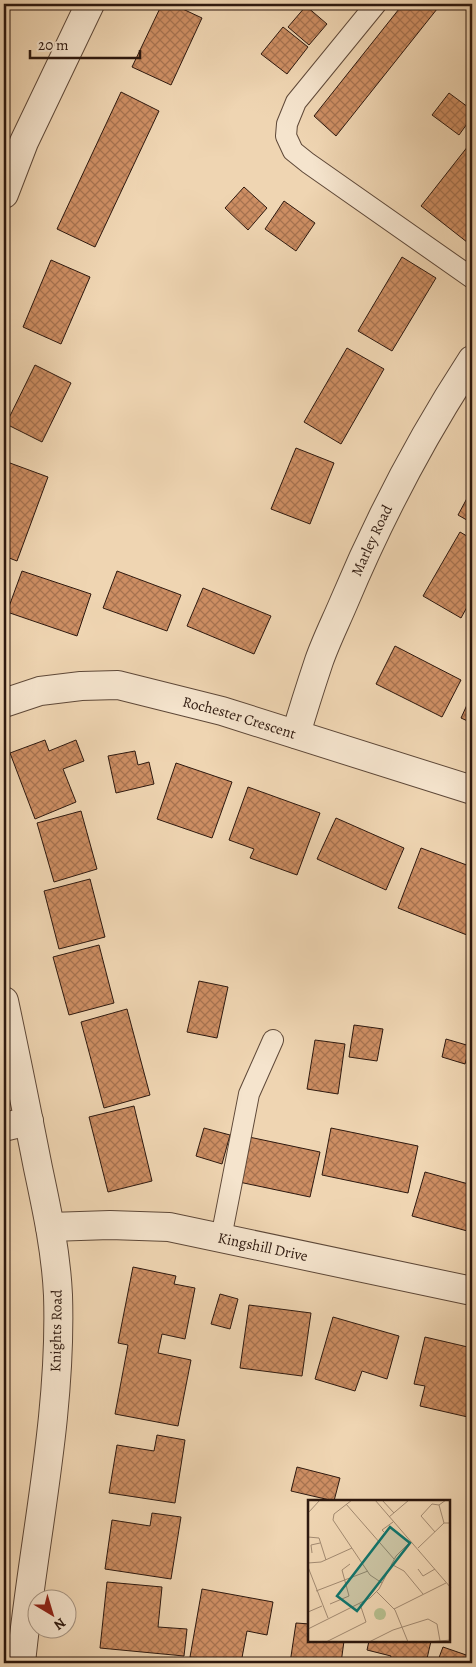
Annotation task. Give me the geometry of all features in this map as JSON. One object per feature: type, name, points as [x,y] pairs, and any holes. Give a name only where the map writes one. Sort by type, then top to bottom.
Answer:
[{"type":"street","points":[[4,194],[14,138],[90,4]]},
{"type":"street","name":"Marley Road","points":[[296,734],[320,660],[355,576],[386,509],[442,406],[472,360]]},
{"type":"street","name":"Rochester Crescent","points":[[4,704],[40,691],[81,686],[118,685],[222,711],[472,790]]},
{"type":"street","name":"Knights Road","points":[[4,1001],[16,1124],[50,1227],[58,1294],[58,1353],[43,1506],[25,1619],[21,1663]]},
{"type":"street","name":"Kingshill Drive","points":[[50,1227],[110,1225],[169,1227],[472,1291]]},
{"type":"lane","points":[[376,4],[296,102],[287,124],[286,136],[293,151],[308,163],[472,278]]},
{"type":"lane","points":[[221,1238],[248,1094],[273,1040]]},
{"type":"building","points":[[162,4],[172,4],[202,18],[171,85],[132,67]]},
{"type":"building","points":[[403,4],[441,4],[336,136],[314,116]]},
{"type":"building","points":[[306,6],[327,24],[309,45],[288,27]]},
{"type":"building","points":[[283,27],[308,47],[287,74],[261,54]]},
{"type":"building","points":[[121,92],[159,111],[95,247],[57,229]]},
{"type":"building","points":[[449,93],[472,110],[472,117],[459,135],[432,115]]},
{"type":"building","points":[[472,141],[472,246],[421,206]]},
{"type":"building","points":[[244,187],[267,208],[248,230],[225,208]]},
{"type":"building","points":[[284,201],[315,223],[296,251],[265,229]]},
{"type":"building","points":[[402,257],[436,278],[392,351],[358,331]]},
{"type":"building","points":[[51,260],[90,277],[61,344],[23,327]]},
{"type":"building","points":[[347,348],[384,369],[341,444],[304,422]]},
{"type":"building","points":[[35,365],[71,383],[42,442],[6,424]]},
{"type":"building","points":[[296,448],[334,463],[310,524],[271,509]]},
{"type":"building","points":[[10,463],[48,477],[17,561],[4,556],[4,480]]},
{"type":"building","points":[[472,489],[472,523],[458,515]]},
{"type":"building","points":[[460,532],[472,539],[472,598],[461,618],[423,596]]},
{"type":"building","points":[[22,571],[91,594],[77,636],[7,612]]},
{"type":"building","points":[[117,571],[181,595],[167,631],[103,608]]},
{"type":"building","points":[[203,588],[271,616],[254,654],[187,626]]},
{"type":"building","points":[[395,646],[461,680],[442,717],[376,684]]},
{"type":"building","points":[[472,694],[472,723],[461,718]]},
{"type":"building","points":[[45,740],[49,751],[76,740],[84,761],[63,769],[76,802],[35,819],[10,753]]},
{"type":"building","points":[[135,751],[138,765],[149,762],[154,784],[116,793],[108,756]]},
{"type":"building","points":[[176,763],[232,782],[212,838],[157,819]]},
{"type":"building","points":[[248,787],[320,813],[297,875],[250,858],[254,849],[229,840]]},
{"type":"building","points":[[81,811],[97,869],[54,882],[37,823]]},
{"type":"building","points":[[336,818],[404,848],[386,890],[317,859]]},
{"type":"building","points":[[421,848],[472,867],[472,937],[398,908]]},
{"type":"building","points":[[90,879],[105,937],[59,949],[44,891]]},
{"type":"building","points":[[99,945],[114,1003],[69,1015],[53,957]]},
{"type":"building","points":[[199,981],[228,987],[217,1038],[187,1032]]},
{"type":"building","points":[[127,1009],[150,1095],[104,1108],[81,1022]]},
{"type":"building","points":[[354,1025],[383,1029],[377,1061],[349,1057]]},
{"type":"building","points":[[446,1039],[470,1046],[465,1064],[442,1057]]},
{"type":"building","points":[[315,1040],[345,1044],[338,1094],[307,1089]]},
{"type":"building","points":[[134,1106],[152,1181],[108,1192],[89,1117]]},
{"type":"building","points":[[204,1128],[230,1135],[222,1164],[196,1156]]},
{"type":"building","points":[[331,1128],[418,1146],[408,1193],[322,1175]]},
{"type":"building","points":[[249,1137],[320,1152],[310,1197],[239,1182]]},
{"type":"building","points":[[425,1172],[472,1185],[471,1232],[412,1216]]},
{"type":"building","points":[[133,1267],[176,1276],[174,1284],[195,1288],[185,1339],[162,1334],[158,1353],[191,1360],[178,1426],[115,1414],[128,1345],[118,1343]]},
{"type":"building","points":[[220,1294],[238,1299],[230,1329],[211,1324]]},
{"type":"building","points":[[249,1305],[311,1313],[302,1376],[240,1368]]},
{"type":"building","points":[[333,1317],[399,1336],[387,1379],[362,1371],[355,1391],[315,1379]]},
{"type":"building","points":[[425,1337],[472,1348],[472,1418],[420,1406],[425,1386],[414,1384]]},
{"type":"building","points":[[157,1435],[185,1440],[175,1503],[109,1493],[117,1445],[154,1451]]},
{"type":"building","points":[[297,1467],[340,1478],[334,1500],[291,1491]]},
{"type":"building","points":[[152,1513],[181,1517],[171,1579],[105,1569],[112,1520],[150,1526]]},
{"type":"building","points":[[107,1582],[162,1587],[158,1627],[187,1629],[184,1656],[100,1648]]},
{"type":"building","points":[[202,1589],[273,1602],[267,1635],[247,1631],[241,1663],[223,1663],[190,1657]]},
{"type":"building","points":[[296,1623],[308,1624],[308,1642],[344,1642],[341,1663],[290,1663]]},
{"type":"building","points":[[369,1642],[431,1642],[426,1663],[389,1663],[391,1656],[367,1650]]},
{"type":"building","points":[[443,1647],[472,1657],[472,1663],[437,1663]]}]
